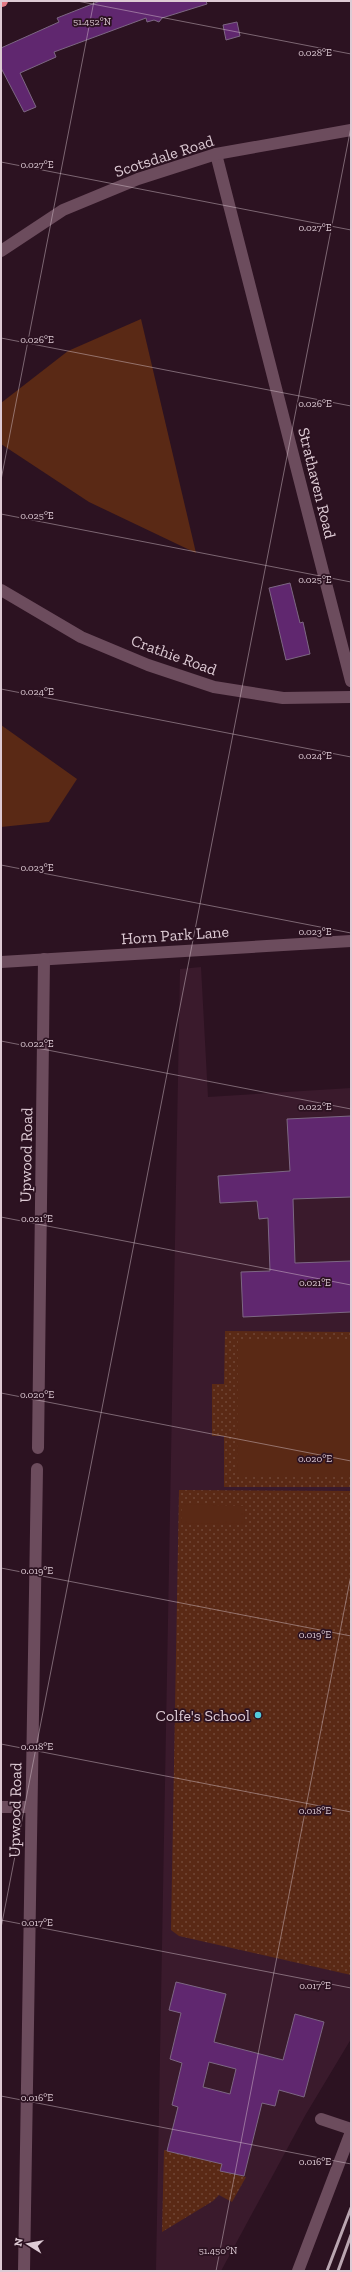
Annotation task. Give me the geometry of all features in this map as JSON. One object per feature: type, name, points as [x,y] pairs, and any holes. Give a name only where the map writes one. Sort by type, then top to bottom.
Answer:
[{"type":"street","name":"Scotsdale Road","points":[[1,251],[63,210],[138,179],[216,154],[351,130]]},
{"type":"street","name":"Strathaven Road","points":[[216,154],[351,681]]},
{"type":"street","name":"Crathie Road","points":[[1,590],[82,637],[148,665],[214,688],[283,698],[351,697]]},
{"type":"street","name":"Horn Park Lane","points":[[1,962],[351,941]]},
{"type":"street","name":"Upwood Road","points":[[38,1448],[44,959]]},
{"type":"street","name":"Upwood Road","points":[[24,2271],[37,1469]]},
{"type":"street","points":[[1,1807],[31,1807]]},
{"type":"street","points":[[298,2271],[351,2131],[321,2119]]},
{"type":"shaded area","points":[[141,319],[196,553],[89,502],[1,444],[1,403],[68,351]]},
{"type":"shaded area","points":[[1,725],[77,779],[49,822],[1,827]]},
{"type":"shaded area","name":"Colfe's School","points":[[201,967],[208,1097],[351,1088],[351,2039],[306,2114],[221,2271],[156,2271],[180,969]]},
{"type":"shaded area","points":[[225,1331],[351,1332],[351,1487],[224,1487],[224,1436],[212,1436],[212,1384],[224,1384]]},
{"type":"shaded area","points":[[238,1341],[351,1341],[351,1477],[237,1477]]},
{"type":"shaded area","points":[[179,1490],[351,1491],[351,1975],[179,1936],[171,1930]]},
{"type":"shaded area","points":[[182,1504],[245,1506],[244,1524],[181,1523]]},
{"type":"shaded area","points":[[164,2150],[222,2164],[220,2171],[246,2177],[232,2202],[219,2195],[213,2201],[162,2232]]},
{"type":"building","points":[[100,1],[206,1],[207,4],[162,18],[159,22],[154,20],[147,22],[146,18],[54,52],[56,57],[20,73],[36,107],[24,112],[1,68],[1,48],[59,22],[57,18]]},
{"type":"building","points":[[237,22],[240,36],[226,40],[223,25]]},
{"type":"building","points":[[290,583],[300,623],[303,622],[310,654],[286,660],[269,588]]},
{"type":"building","points":[[351,1116],[351,1197],[293,1199],[295,1263],[351,1261],[351,1312],[243,1317],[241,1272],[270,1271],[268,1218],[259,1219],[257,1201],[220,1203],[218,1176],[290,1171],[287,1119]]},
{"type":"building","points":[[176,1982],[226,1994],[214,2042],[283,2060],[295,2014],[324,2022],[304,2097],[279,2090],[275,2106],[262,2103],[244,2176],[220,2171],[222,2164],[167,2151],[178,2107],[172,2105],[182,2063],[170,2059],[181,2013],[169,2010]],"holes":[[[209,2062],[236,2069],[230,2094],[203,2087]]]},
{"type":"railway","points":[[327,2271],[351,2208]]},
{"type":"railway","points":[[338,2271],[351,2235]]},
{"type":"place","name":"Colfe's School","points":[[258,1715]]}]
